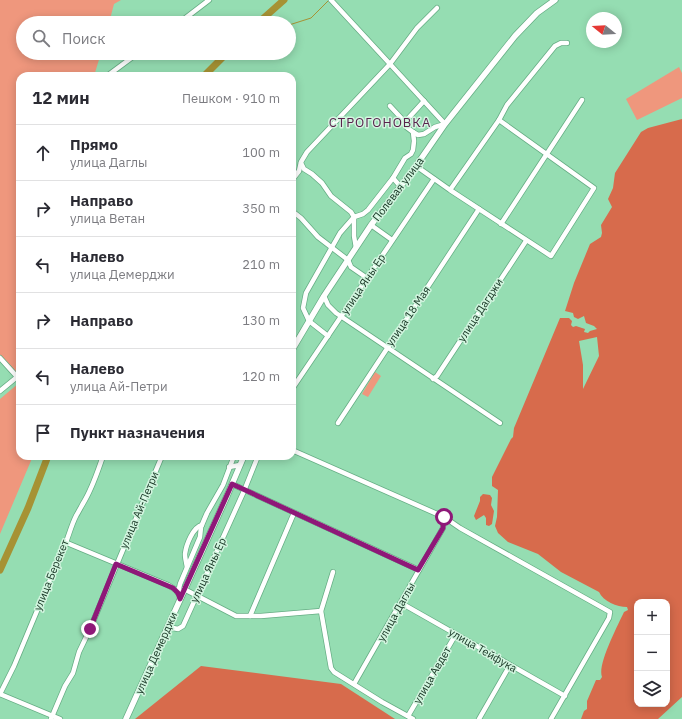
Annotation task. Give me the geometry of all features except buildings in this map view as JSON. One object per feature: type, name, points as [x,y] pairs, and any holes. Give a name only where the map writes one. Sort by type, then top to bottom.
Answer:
[{"type":"main road","name":"Полевая улица","points":[[296,343],[324,296],[371,225],[416,166],[444,124],[536,12],[555,0]]},
{"type":"main road","name":"улица Демерджи","points":[[126,719],[169,624],[179,596],[184,589],[242,460]]},
{"type":"street","points":[[188,16],[209,0]]},
{"type":"street","points":[[332,1],[444,124],[435,127],[424,134],[418,135],[405,126],[390,106]]},
{"type":"street","points":[[299,172],[301,162],[307,152],[390,64],[417,28],[437,8]]},
{"type":"street","points":[[450,190],[499,120],[507,105],[555,46],[561,43],[567,43]]},
{"type":"street","points":[[112,72],[128,60]]},
{"type":"street","points":[[501,224],[582,100]]},
{"type":"street","points":[[404,123],[424,101]]},
{"type":"street","points":[[416,166],[479,210],[550,256],[594,188],[499,120]]},
{"type":"street","points":[[328,336],[309,321],[303,308],[306,293],[340,233],[354,217],[363,214],[368,210],[393,178],[405,158],[411,154],[414,141],[412,132]]},
{"type":"street","points":[[301,162],[304,169],[322,183],[330,196],[351,212],[354,217],[354,236],[356,248]]},
{"type":"street","points":[[296,175],[304,169]]},
{"type":"street","points":[[393,178],[400,186]]},
{"type":"street","name":"улица Яны Ер","points":[[296,383],[434,179]]},
{"type":"street","name":"улица 18 Мая","points":[[338,423],[479,210]]},
{"type":"street","points":[[296,214],[318,237],[348,260],[351,267],[367,278]]},
{"type":"street","points":[[371,225],[392,240]]},
{"type":"street","name":"улица Дагджи","points":[[433,379],[437,376],[526,241]]},
{"type":"street","points":[[324,296],[332,309],[341,316],[500,423]]},
{"type":"street","points":[[0,358],[16,375]]},
{"type":"street","points":[[0,391],[16,380]]},
{"type":"street","points":[[296,452],[444,517],[460,528],[610,612],[609,618],[551,719]]},
{"type":"street","name":"улица Берекет","points":[[0,694],[14,666],[62,551],[67,543],[67,536],[86,499],[102,460]]},
{"type":"street","name":"улица Ай-Петри","points":[[52,717],[65,686],[73,673],[79,652],[160,460]]},
{"type":"street","points":[[67,543],[168,585],[179,596],[187,567],[200,537],[202,524],[223,485],[228,467],[232,460]]},
{"type":"street","name":"улица Яны Ер","points":[[169,624],[173,628],[178,629],[183,626],[256,460]]},
{"type":"street","points":[[228,467],[240,464]]},
{"type":"street","points":[[232,484],[244,491],[418,570]]},
{"type":"street","points":[[250,616],[294,513]]},
{"type":"street","name":"улица Даглы","points":[[354,684],[443,528],[444,517]]},
{"type":"street","points":[[187,567],[185,558],[186,550],[195,529],[202,524]]},
{"type":"street","points":[[332,572],[321,611],[331,668],[334,672],[411,718]]},
{"type":"street","points":[[184,589],[236,616],[321,611]]},
{"type":"street","name":"улица Тейфука","points":[[401,603],[565,696]]},
{"type":"street","name":"улица Авдет","points":[[411,718],[456,634]]},
{"type":"street","points":[[479,719],[510,666]]},
{"type":"street","points":[[0,694],[52,717],[60,719]]},
{"type":"shaded area","points":[[0,0],[121,0],[114,4],[111,16],[16,16],[16,60],[99,60],[95,72],[16,72],[16,379],[0,358]]},
{"type":"shaded area","points":[[679,67],[682,73],[682,98],[637,120],[626,99]]},
{"type":"shaded area","points":[[682,119],[682,697],[658,719],[581,719],[584,711],[587,709],[587,701],[596,680],[600,680],[602,677],[601,671],[605,655],[624,612],[628,610],[627,607],[611,603],[599,592],[561,572],[538,554],[508,542],[498,533],[495,526],[497,517],[498,490],[492,486],[492,477],[513,437],[514,428],[560,318],[569,318],[572,321],[571,325],[573,327],[576,326],[585,329],[584,332],[588,333],[597,329],[586,323],[584,316],[578,319],[574,317],[573,313],[565,311],[574,283],[590,244],[601,237],[601,225],[612,207],[608,199],[613,188],[615,173],[641,132],[648,128]],"holes":[[[597,337],[599,356],[583,389],[583,365],[579,341]]]},
{"type":"shaded area","points":[[375,372],[381,376],[368,397],[362,394]]},
{"type":"shaded area","points":[[16,386],[16,460],[31,460],[0,534],[0,399]]},
{"type":"shaded area","points":[[483,494],[490,495],[492,498],[491,505],[494,511],[492,524],[489,526],[486,525],[486,518],[484,515],[476,520],[474,516],[480,501],[480,497]]},
{"type":"shaded area","points":[[201,666],[341,684],[395,719],[135,719]]},
{"type":"waterway","points":[[266,16],[284,0]]},
{"type":"waterway","points":[[296,23],[311,18],[329,0]]},
{"type":"waterway","points":[[208,72],[220,60]]},
{"type":"waterway","points":[[0,570],[28,508],[46,460]]},
{"type":"district","name":"СТРОГОНОВКА","points":[[380,122]]},
{"type":"route","points":[[90,629],[116,564],[152,580],[168,585],[176,590],[180,599],[232,484],[244,491],[418,570],[443,528],[444,517]]}]
